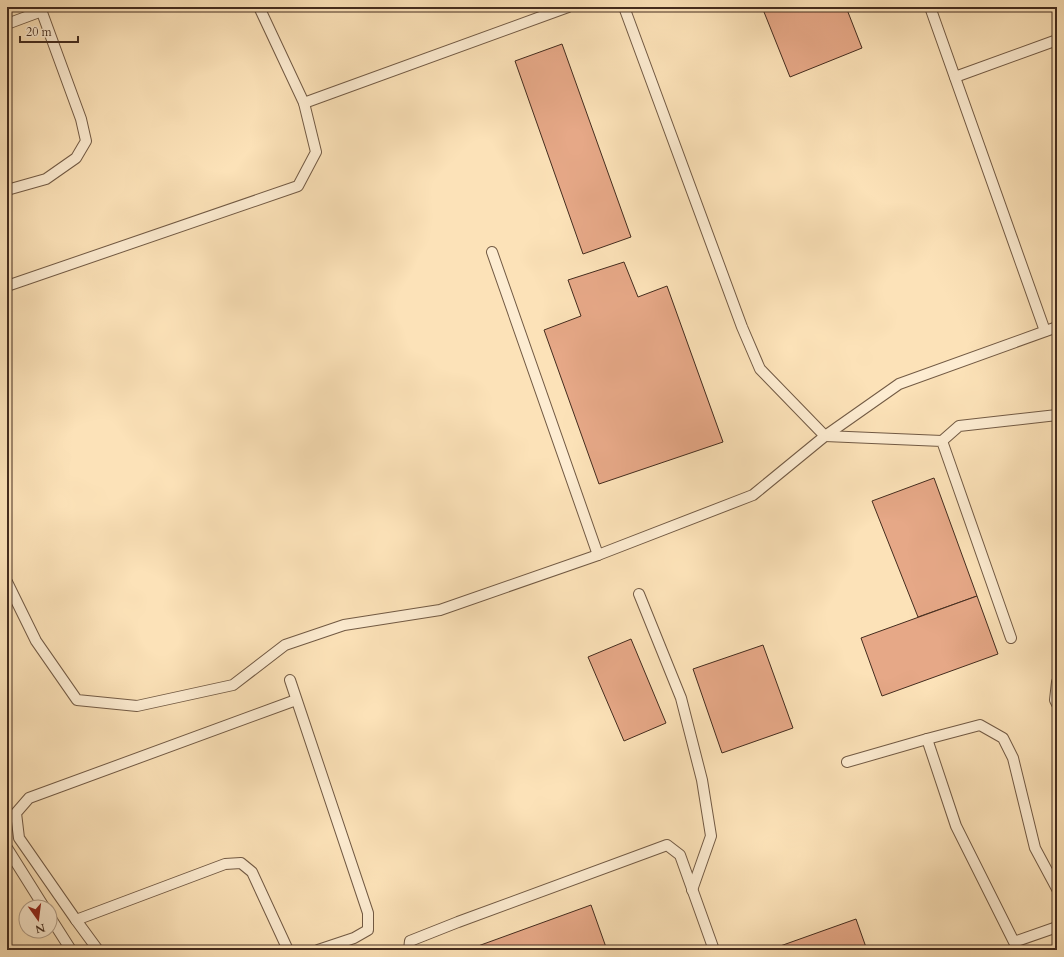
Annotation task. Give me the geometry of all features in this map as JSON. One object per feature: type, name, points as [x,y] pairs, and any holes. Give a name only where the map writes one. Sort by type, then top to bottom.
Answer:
[{"type":"lane","points":[[7,286],[298,186],[316,152],[304,104],[259,7]]},
{"type":"lane","points":[[304,104],[568,7]]},
{"type":"lane","points":[[624,7],[742,327],[760,369],[825,436],[942,441],[959,426],[1057,415]]},
{"type":"lane","points":[[930,7],[1046,332]]},
{"type":"lane","points":[[7,24],[41,9],[81,119],[86,141],[76,158],[46,179],[7,190]]},
{"type":"lane","points":[[955,77],[1057,40]]},
{"type":"lane","points":[[492,252],[598,555]]},
{"type":"lane","points":[[7,582],[36,641],[77,700],[137,706],[233,685],[285,645],[344,624],[440,610],[598,555],[753,495],[825,436],[899,384],[1057,327]]},
{"type":"lane","points":[[942,441],[1011,638]]},
{"type":"lane","points":[[639,594],[681,698],[702,780],[711,836],[692,890]]},
{"type":"lane","points":[[290,680],[368,913],[368,930],[354,938],[318,950]]},
{"type":"lane","points":[[1057,682],[1057,704]]},
{"type":"lane","points":[[98,950],[20,838],[16,813],[29,798],[296,700]]},
{"type":"lane","points":[[847,762],[980,725],[1003,738],[1013,758],[1035,848],[1057,889]]},
{"type":"lane","points":[[927,739],[956,826],[1014,942],[1057,927]]},
{"type":"lane","points":[[410,950],[410,941],[451,924],[667,846],[680,855],[714,950]]},
{"type":"lane","points":[[7,848],[39,899]]},
{"type":"lane","points":[[76,920],[225,864],[241,863],[252,872],[288,950]]},
{"type":"lane","points":[[58,930],[71,950]]},
{"type":"building","points":[[762,7],[846,7],[862,48],[790,77]]},
{"type":"building","points":[[562,44],[631,237],[583,254],[515,61]]},
{"type":"building","points":[[624,262],[638,297],[667,286],[723,442],[599,484],[544,330],[581,316],[568,280]]},
{"type":"building","points":[[934,478],[977,596],[918,617],[872,501]]},
{"type":"building","points":[[977,596],[998,654],[882,696],[861,638]]},
{"type":"building","points":[[631,639],[666,723],[624,741],[588,657]]},
{"type":"building","points":[[763,645],[793,728],[722,753],[693,669]]},
{"type":"building","points":[[591,905],[607,950],[467,950]]},
{"type":"building","points":[[856,919],[867,950],[769,950]]}]
